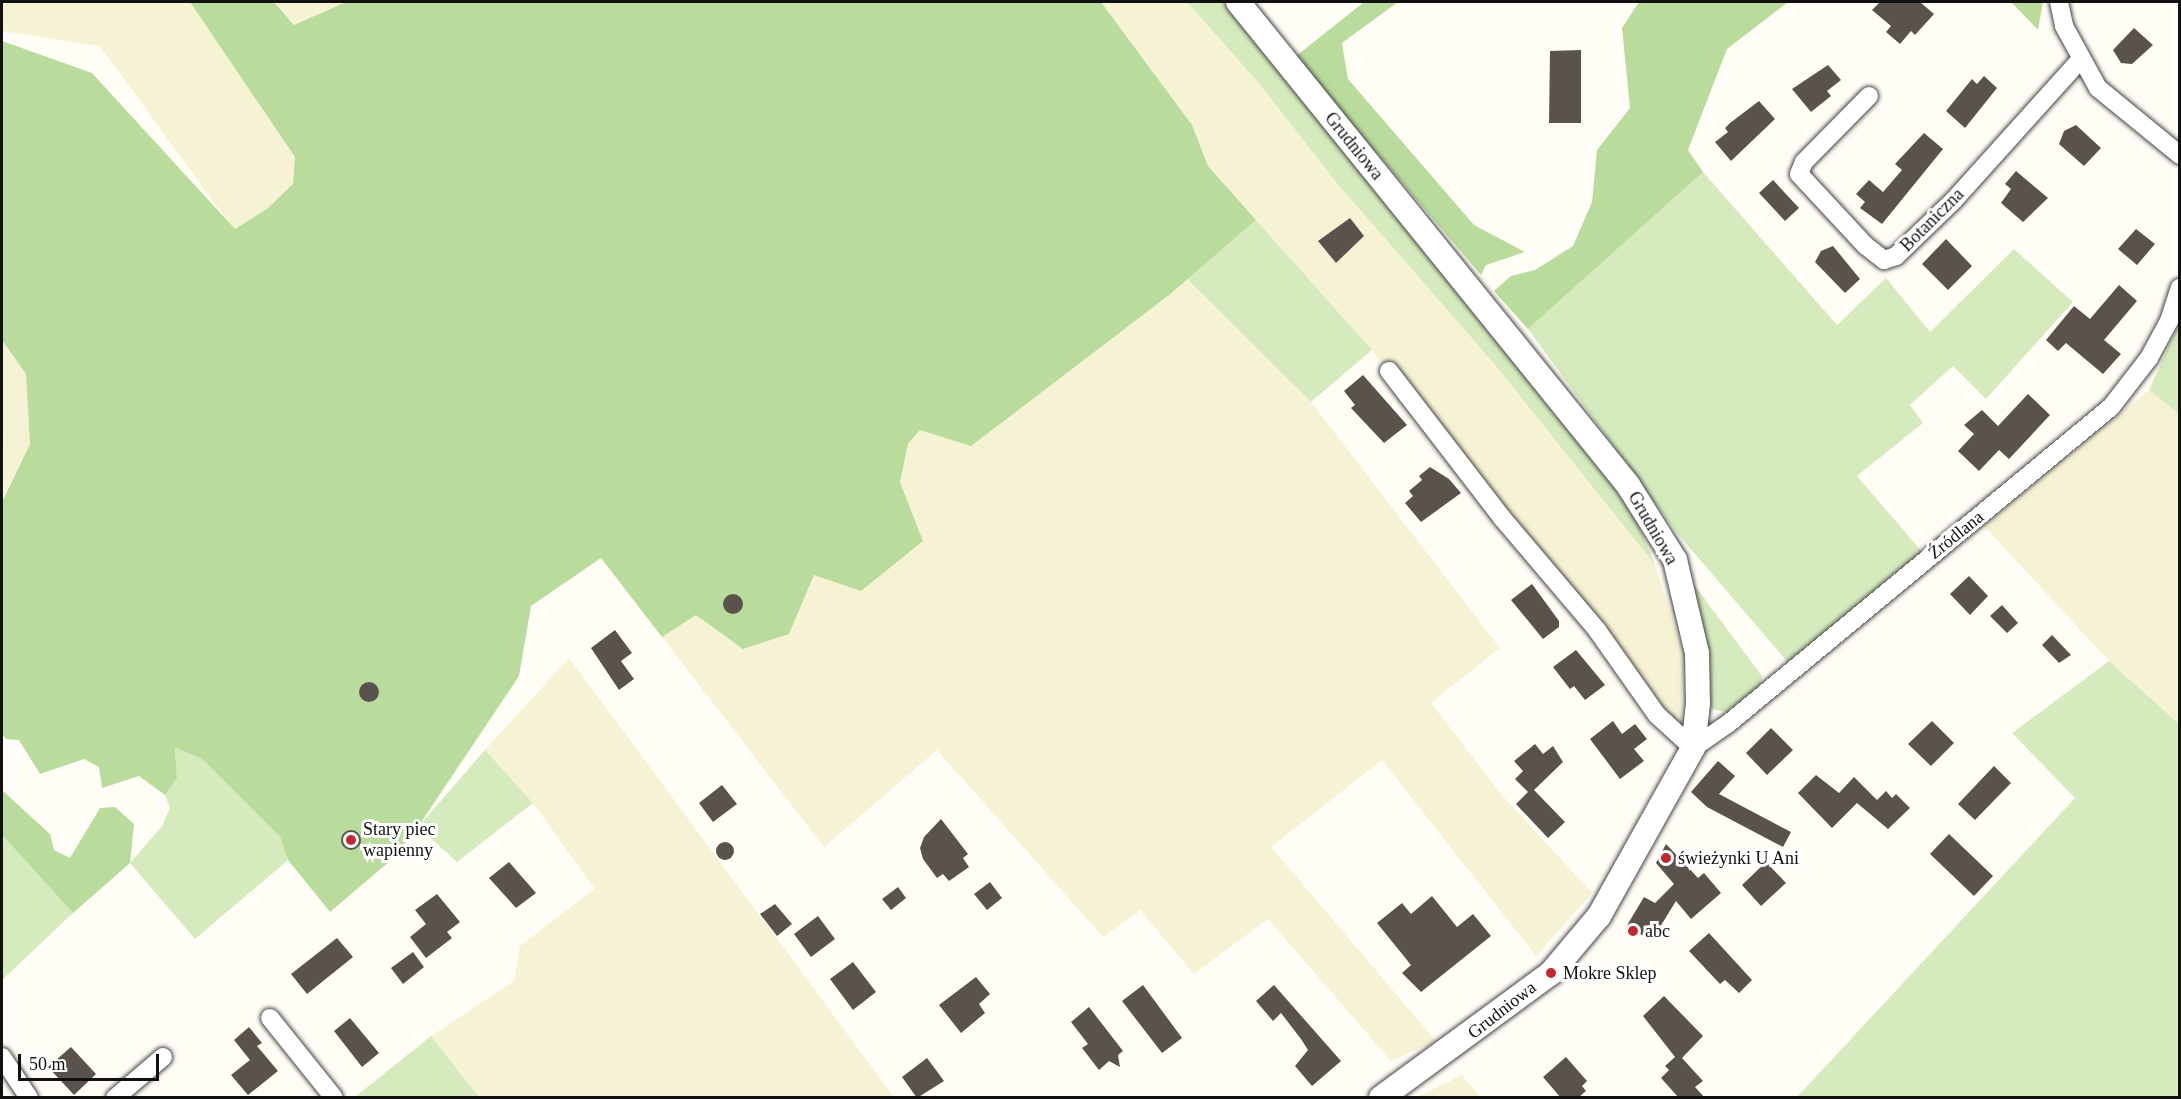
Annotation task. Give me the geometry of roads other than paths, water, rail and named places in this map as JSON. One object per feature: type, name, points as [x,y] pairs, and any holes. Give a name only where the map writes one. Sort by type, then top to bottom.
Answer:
[{"type":"street","name":"Grudniowa","points":[[1238,2],[1628,485],[1675,560],[1697,653],[1698,703],[1693,748],[1599,916],[1551,973],[1381,1098]]},
{"type":"street","points":[[2059,2],[2064,26],[2080,60],[2098,88],[2180,155]]},
{"type":"street","name":"Botaniczna","points":[[1869,96],[1804,162],[1799,174],[1866,246],[1884,260],[1896,256],[1954,200],[2080,60]]},
{"type":"street","name":"Źródlana","points":[[1693,748],[1729,723],[2111,407],[2149,358],[2169,321],[2180,288]]},
{"type":"street","points":[[1389,372],[1503,519],[1597,630],[1657,715],[1693,748]]},
{"type":"street","points":[[270,1018],[334,1098]]},
{"type":"street","points":[[116,1098],[163,1056]]},
{"type":"street","points":[[2,1057],[29,1098]]},
{"type":"place","name":"Stary piec wapienny","points":[[351,840]]},
{"type":"place","name":"świeżynki U Ani","points":[[1666,858]]},
{"type":"place","name":"abc","points":[[1633,931]]},
{"type":"place","name":"Mokre Sklep","points":[[1551,973]]}]
